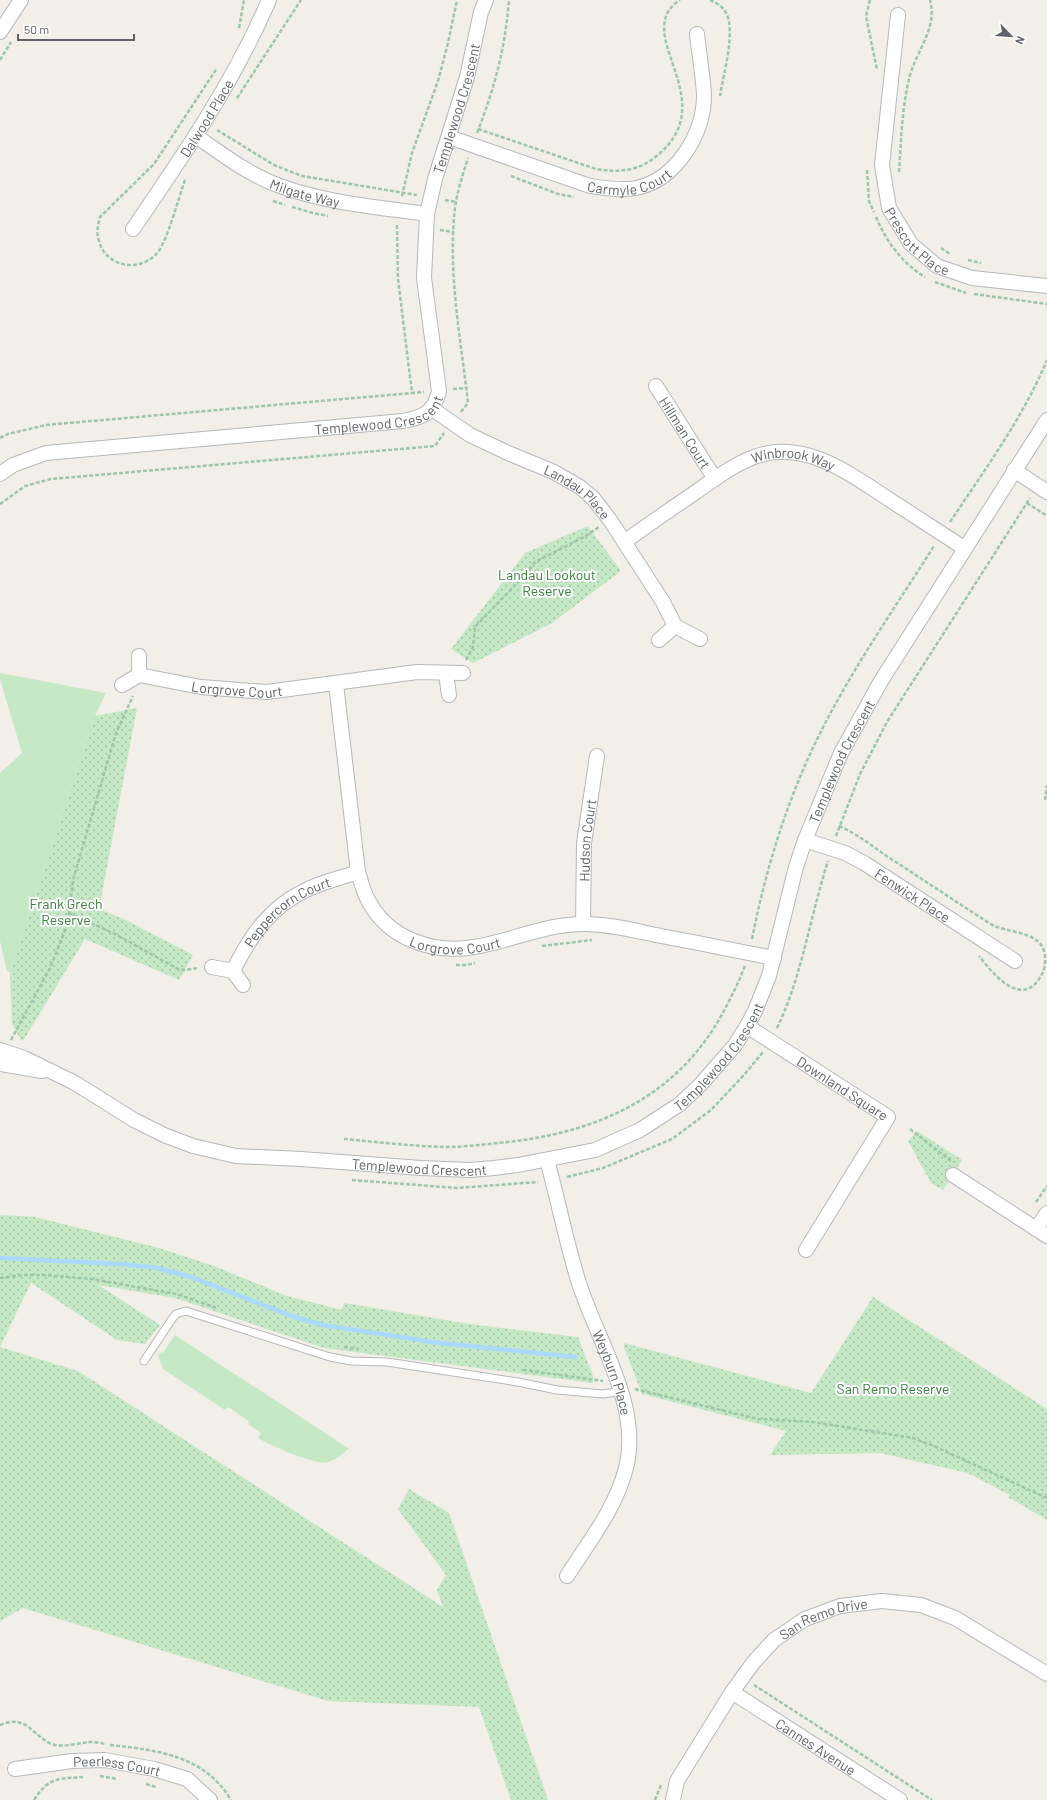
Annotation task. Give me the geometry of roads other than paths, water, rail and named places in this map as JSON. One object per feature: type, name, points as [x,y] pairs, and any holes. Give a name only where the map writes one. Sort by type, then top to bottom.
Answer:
[{"type":"street","points":[[0,32],[21,0]]},
{"type":"street","name":"Dalwood Place","points":[[133,229],[196,136],[251,41],[268,0]]},
{"type":"street","name":"Templewood Crescent","points":[[0,474],[13,465],[46,453],[403,421],[420,418],[431,408],[437,400],[439,390],[424,278],[427,214],[467,77],[483,4]]},
{"type":"street","name":"Prescott Place","points":[[898,15],[882,165],[888,208],[911,244],[937,266],[972,278],[1047,286]]},
{"type":"street","name":"Carmyle Court","points":[[449,137],[590,186],[614,190],[637,188],[655,180],[671,169],[685,155],[694,137],[702,116],[704,96],[697,34]]},
{"type":"street","name":"Milgate Way","points":[[196,136],[241,166],[278,186],[323,199],[427,214]]},
{"type":"street","name":"Hillman Court","points":[[656,386],[715,479]]},
{"type":"street","name":"Landau Place","points":[[431,408],[452,423],[488,444],[569,479],[593,498],[610,520],[663,602],[675,626]]},
{"type":"street","name":"Templewood Crescent","points":[[4,1048],[52,1073],[75,1083],[150,1128],[180,1142],[224,1154],[384,1166],[470,1170],[518,1166],[595,1150],[640,1130],[680,1104],[701,1084],[735,1045],[747,1026],[763,993],[774,958],[795,873],[805,840],[823,793],[855,726],[881,681],[964,548],[1047,420]]},
{"type":"street","name":"Winbrook Way","points":[[624,542],[715,479],[753,458],[769,453],[801,453],[834,465],[964,548]]},
{"type":"street","points":[[1014,470],[1042,489]]},
{"type":"street","points":[[659,640],[675,626],[700,639]]},
{"type":"street","points":[[122,685],[139,675],[139,656]]},
{"type":"street","name":"Lorgrove Court","points":[[139,675],[201,687],[244,691],[282,690],[417,672],[446,674],[463,673]]},
{"type":"street","points":[[446,674],[449,695]]},
{"type":"street","name":"Lorgrove Court","points":[[336,684],[358,872],[367,899],[379,918],[398,934],[422,944],[448,948],[474,947],[535,930],[583,924],[619,928],[774,958]]},
{"type":"street","name":"Hudson Court","points":[[583,924],[584,843],[597,756]]},
{"type":"street","name":"Fenwick Place","points":[[805,840],[845,853],[864,863],[1015,961]]},
{"type":"street","name":"Peppercorn Court","points":[[233,971],[258,926],[275,910],[306,890],[358,872]]},
{"type":"street","points":[[212,967],[233,971],[243,985]]},
{"type":"street","name":"Downland Square","points":[[747,1026],[888,1117],[806,1250]]},
{"type":"street","name":"Templewood Crescent","points":[[0,1064],[52,1073]]},
{"type":"street","name":"Weyburn Place","points":[[547,1160],[578,1280],[622,1391],[629,1430],[626,1468],[610,1507],[566,1576]]},
{"type":"street","points":[[953,1175],[1042,1233],[1047,1213]]},
{"type":"street","name":"San Remo Drive","points":[[673,1800],[677,1781],[732,1692],[753,1663],[774,1640],[805,1619],[840,1606],[882,1601],[921,1605],[955,1618],[1047,1674]]},
{"type":"street","name":"Cannes Avenue","points":[[732,1692],[900,1800]]},
{"type":"street","name":"Peerless Court","points":[[15,1769],[72,1761],[105,1760],[154,1769],[187,1779],[210,1800]]},
{"type":"lane","points":[[144,1361],[176,1314],[186,1311],[330,1357],[351,1361],[395,1363],[518,1382],[557,1390],[603,1394],[622,1391]]},
{"type":"waterway","points":[[0,1258],[121,1264],[157,1268],[191,1277],[294,1317],[323,1325],[439,1343],[575,1357]]},
{"type":"park label","name":"Landau Lookout Reserve","points":[[547,582]]},
{"type":"park label","name":"Frank Grech Reserve","points":[[66,912]]},
{"type":"park label","name":"San Remo Reserve","points":[[893,1388]]}]
